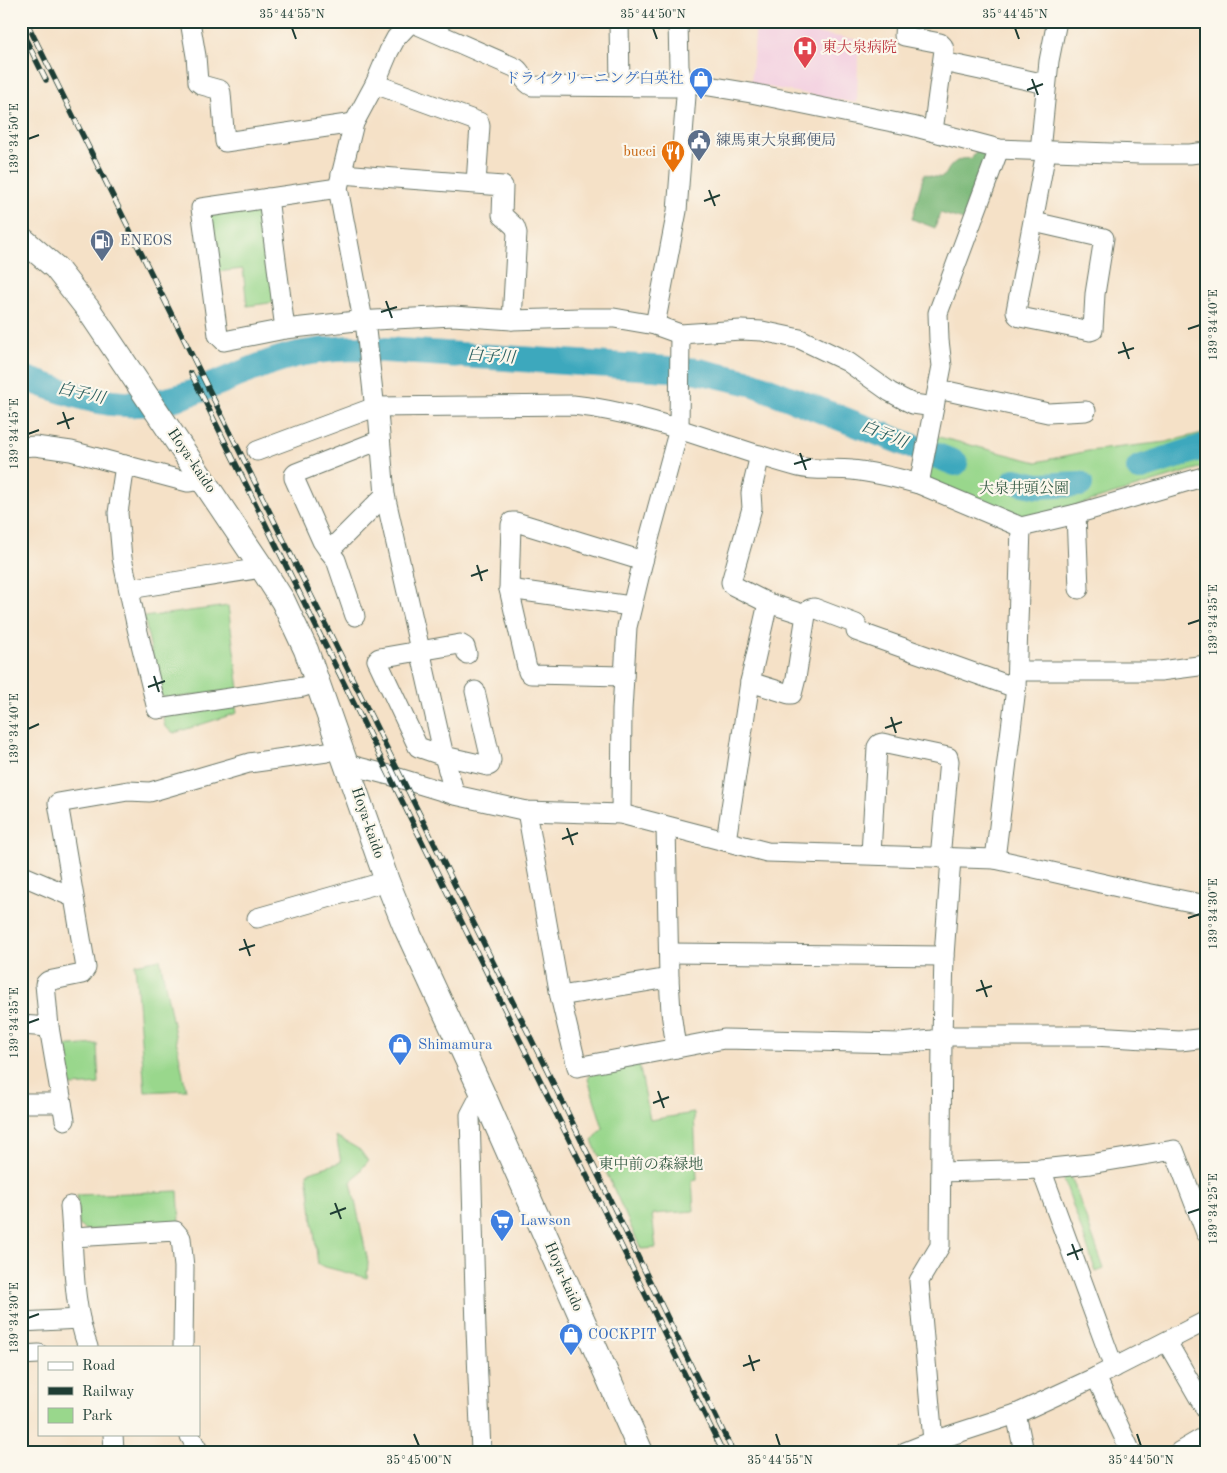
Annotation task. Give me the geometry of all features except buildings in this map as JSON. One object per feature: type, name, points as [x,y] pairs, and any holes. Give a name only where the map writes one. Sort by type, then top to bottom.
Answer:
[{"type":"main road","name":"Hoya-kaido","points":[[21,238],[43,256],[68,283],[159,413],[283,600],[318,682],[387,881],[405,926],[482,1092],[641,1452]]},
{"type":"street","points":[[190,21],[198,82],[220,90],[221,93],[225,142],[354,123]]},
{"type":"street","points":[[619,21],[620,86]]},
{"type":"street","points":[[655,325],[677,211],[686,96],[679,67],[678,21]]},
{"type":"street","points":[[905,21],[904,36],[907,38],[940,43],[943,46],[943,62],[933,131]]},
{"type":"street","points":[[1034,222],[1104,238],[1095,294],[1093,330],[1090,331],[1020,317],[1016,311],[1034,222],[1043,152],[1046,84],[1050,50],[1057,21]]},
{"type":"street","points":[[455,795],[444,756],[385,495],[378,412],[365,321],[362,315],[339,181],[354,123],[375,84],[388,51],[403,26],[516,68],[520,71],[525,82],[532,86],[674,87],[691,83],[753,93],[933,131],[999,149],[1043,152],[1148,154],[1206,152]]},
{"type":"street","points":[[943,62],[1046,84]]},
{"type":"street","points":[[375,84],[479,122],[476,183]]},
{"type":"street","points":[[919,484],[942,363],[938,340],[939,308],[999,149]]},
{"type":"street","points":[[512,320],[516,230],[502,215],[503,186],[476,183],[339,181],[268,198],[201,208],[218,335],[224,341],[285,329],[365,321],[453,316],[512,320],[614,318],[655,325],[680,334],[741,330],[762,331],[800,339],[848,362],[890,392],[913,404],[934,407]]},
{"type":"street","points":[[268,198],[285,329]]},
{"type":"street","points":[[621,814],[627,627],[643,561],[680,429],[680,334]]},
{"type":"street","points":[[938,389],[1048,413],[1086,412]]},
{"type":"street","points":[[257,451],[376,407],[573,405],[598,408],[680,429],[801,468],[854,470],[919,484],[1021,527],[1076,514],[1206,476]]},
{"type":"street","points":[[354,616],[336,560],[322,541],[294,475],[380,440]]},
{"type":"street","points":[[21,447],[35,446],[71,451],[188,482],[203,480]]},
{"type":"street","points":[[760,455],[751,493],[752,508],[731,582],[734,588],[768,603],[806,615]]},
{"type":"street","points":[[125,465],[118,513],[122,558],[157,709],[303,687],[318,682]]},
{"type":"street","points":[[329,550],[385,495]]},
{"type":"street","points":[[1076,514],[1079,590]]},
{"type":"street","points":[[624,676],[531,674],[527,669],[509,589],[512,522],[643,561]]},
{"type":"street","points":[[995,859],[1016,680],[1021,527]]},
{"type":"street","points":[[129,589],[262,568]]},
{"type":"street","points":[[509,589],[631,606]]},
{"type":"street","points":[[726,841],[750,682],[768,603]]},
{"type":"street","points":[[750,682],[792,694],[806,615],[810,609],[814,608],[856,624],[856,631],[1016,680],[1160,671],[1206,665]]},
{"type":"street","points":[[467,654],[465,646],[460,644],[379,658],[377,660],[416,744],[422,750],[486,766],[490,764],[491,760],[475,691]]},
{"type":"street","points":[[871,854],[877,747],[879,744],[882,743],[948,757],[940,1246],[919,1281],[933,1441]]},
{"type":"street","points":[[21,1103],[64,1112],[49,1027],[45,984],[48,981],[82,974],[86,968],[57,806],[60,802],[128,790],[150,792],[249,763],[327,752],[343,756],[389,775],[455,795],[527,811],[621,814],[767,852],[995,859],[1206,905]]},
{"type":"street","points":[[527,811],[560,996],[577,1067],[724,1039],[900,1043],[933,1040],[951,1036],[1094,1036],[1180,1041],[1206,1038]]},
{"type":"street","points":[[666,826],[669,978],[676,1048]]},
{"type":"street","points":[[21,875],[68,895],[72,894]]},
{"type":"street","points":[[257,918],[387,881]]},
{"type":"street","points":[[669,953],[944,956]]},
{"type":"street","points":[[560,996],[669,978]]},
{"type":"street","points":[[21,1026],[49,1027]]},
{"type":"street","points":[[481,1452],[470,1115],[482,1092]]},
{"type":"street","points":[[941,1172],[1041,1169],[1090,1164],[1174,1150],[1206,1233]]},
{"type":"street","points":[[1041,1169],[1114,1368]]},
{"type":"street","points":[[70,1206],[80,1319],[88,1346]]},
{"type":"street","points":[[73,1237],[175,1231],[181,1238],[184,1267],[183,1346]]},
{"type":"street","points":[[21,1322],[80,1319]]},
{"type":"street","points":[[906,1452],[933,1441],[1016,1414],[1096,1377],[1206,1322]]},
{"type":"street","points":[[1167,1342],[1206,1410]]},
{"type":"street","points":[[21,1355],[38,1354]]},
{"type":"street","points":[[1096,1377],[1131,1452]]},
{"type":"street","points":[[1016,1414],[1024,1452]]},
{"type":"street","points":[[113,1436],[114,1452]]},
{"type":"street","points":[[191,1436],[199,1452]]},
{"type":"street","points":[[1179,1452],[1206,1436]]},
{"type":"shaded area","name":"東大泉病院","points":[[756,24],[860,40],[857,103],[751,84]]},
{"type":"green space","points":[[976,152],[990,152],[967,221],[940,213],[935,228],[912,219],[924,174],[933,177],[943,176],[953,164],[961,159],[972,158]]},
{"type":"green space","points":[[260,207],[277,302],[247,306],[243,269],[216,272],[209,215]]},
{"type":"green space","name":"大泉井頭公園","points":[[1206,432],[1206,466],[1025,521],[927,480],[935,436],[1037,462],[1088,451],[1166,442]]},
{"type":"green space","points":[[228,606],[239,689],[167,699],[161,696],[144,617]]},
{"type":"green space","points":[[235,703],[237,713],[174,733],[165,727],[163,718],[167,713]]},
{"type":"green space","points":[[160,959],[186,1090],[145,1092],[135,964]]},
{"type":"green space","points":[[97,1044],[99,1084],[72,1086],[67,1082],[57,1047]]},
{"type":"green space","name":"東中前の森緑地","points":[[639,1063],[650,1120],[694,1113],[697,1179],[692,1180],[694,1211],[652,1214],[656,1248],[641,1249],[592,1141],[603,1128],[588,1079],[591,1073]]},
{"type":"green space","points":[[336,1136],[360,1150],[368,1161],[351,1182],[368,1262],[367,1278],[318,1265],[307,1173],[341,1162]]},
{"type":"green space","points":[[1069,1170],[1104,1269],[1096,1272],[1062,1174],[1051,1178]]},
{"type":"green space","points":[[178,1191],[180,1224],[84,1230],[79,1225],[77,1195]]},
{"type":"waterway","name":"白子川","points":[[21,377],[92,400],[136,404],[173,399],[289,356],[346,348],[698,371],[751,383],[955,463]]},
{"type":"waterway","name":"白子川","points":[[1139,468],[1206,446]]},
{"type":"waterway","name":"白子川","points":[[1015,481],[1038,486],[1080,484]]},
{"type":"railway","points":[[26,21],[560,1097],[733,1452]]},
{"type":"railway","points":[[21,30],[46,80]]},
{"type":"railway","points":[[191,373],[723,1452]]},
{"type":"place","name":"東大泉病院","points":[[805,69]]},
{"type":"place","name":"ドライクリーニング白英社","points":[[701,100]]},
{"type":"place","name":"練馬東大泉郵便局","points":[[699,162]]},
{"type":"place","name":"bucci","points":[[673,173]]},
{"type":"place","name":"ENEOS","points":[[102,262]]},
{"type":"place","name":"Shimamura","points":[[400,1066]]},
{"type":"place","name":"Lawson","points":[[502,1242]]},
{"type":"place","name":"COCKPIT","points":[[571,1356]]}]
